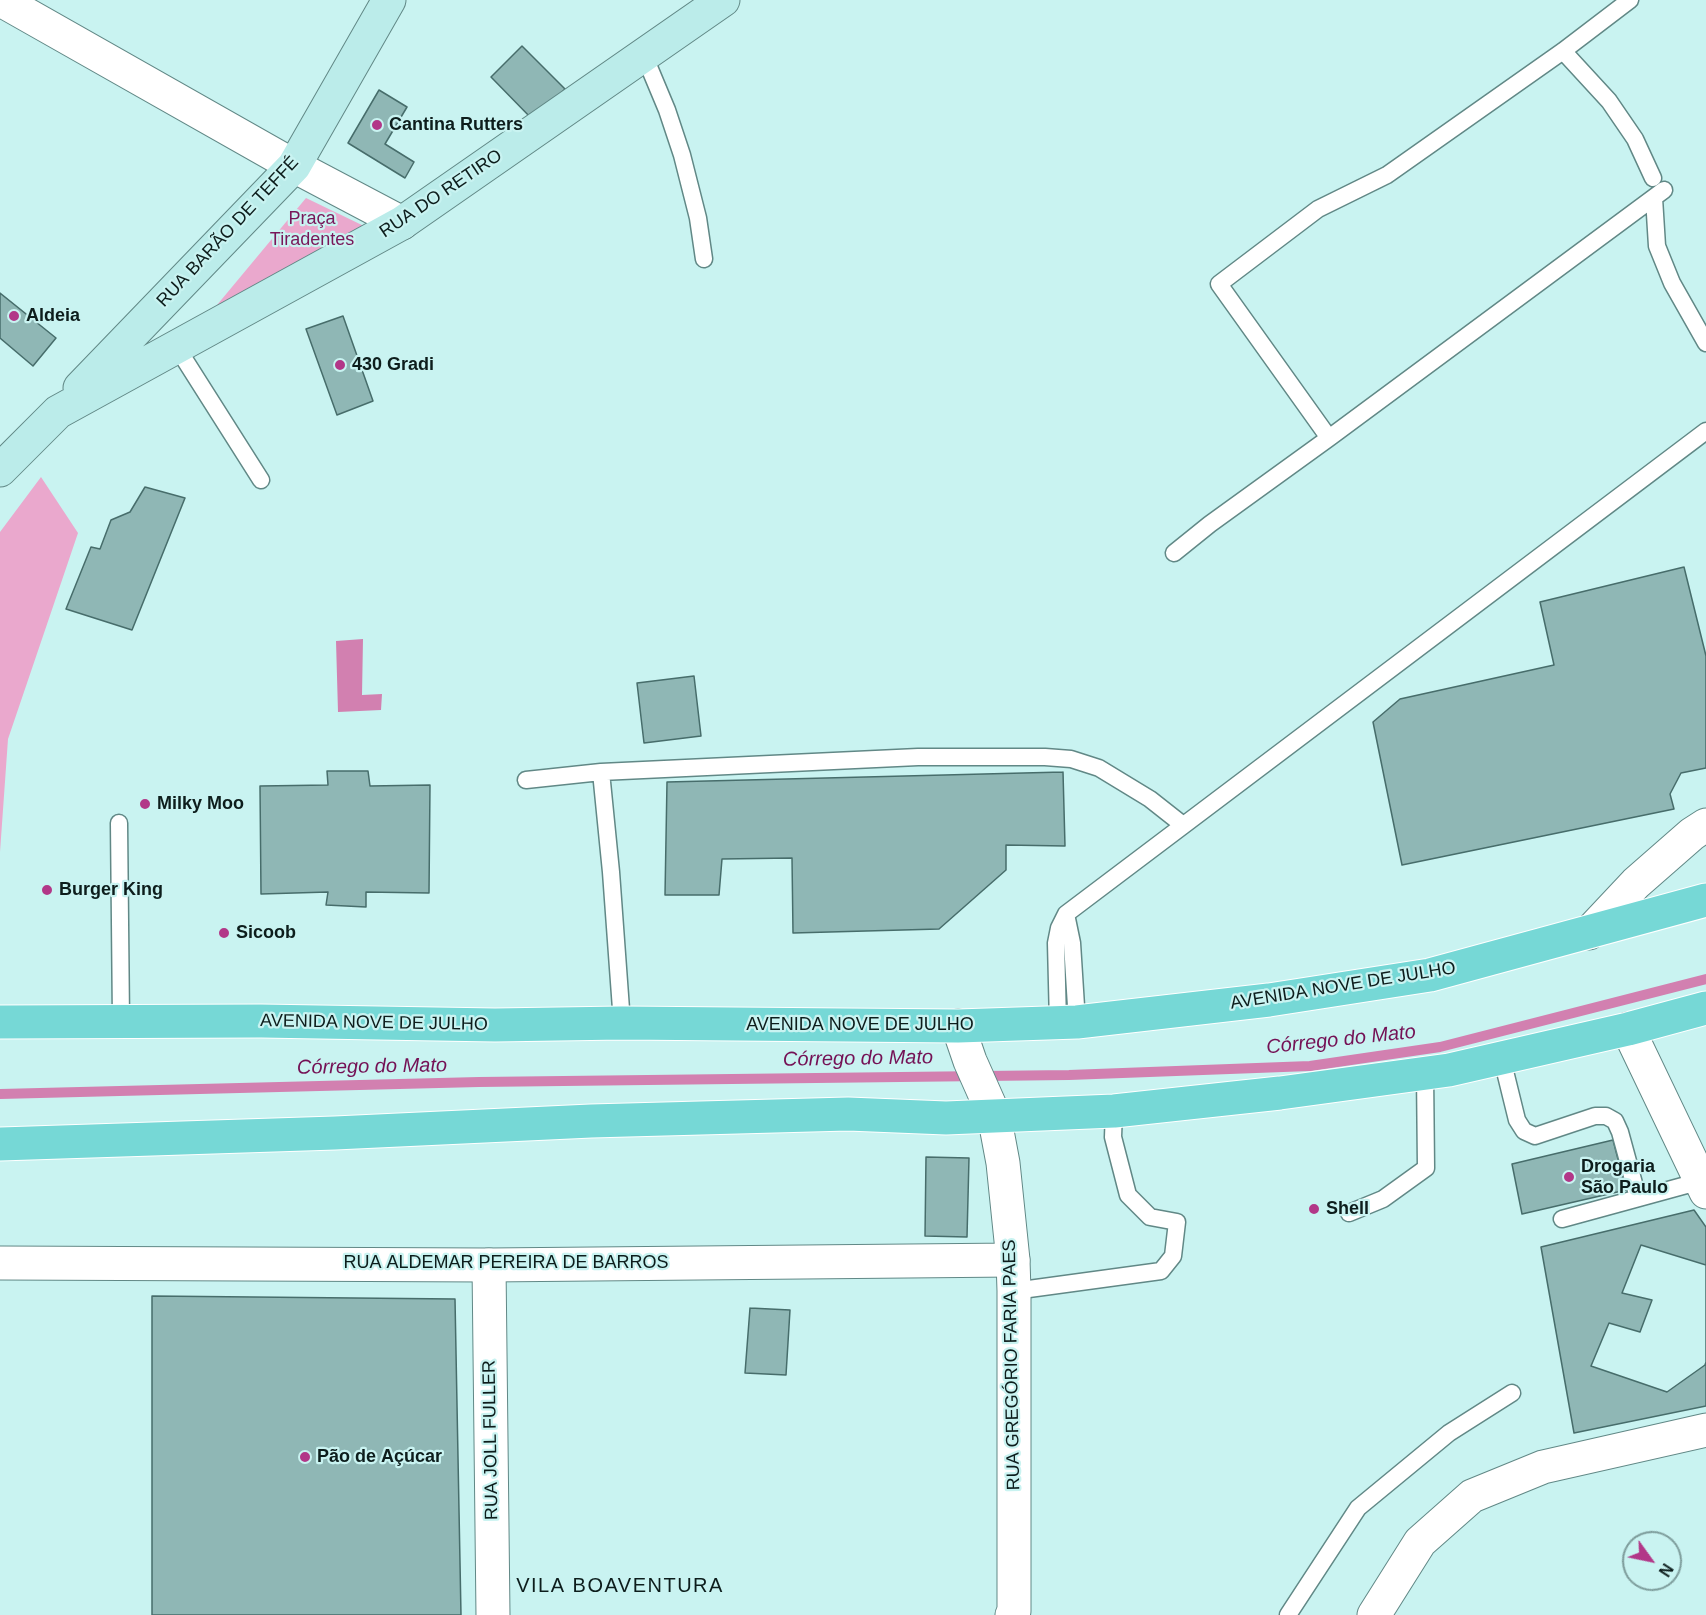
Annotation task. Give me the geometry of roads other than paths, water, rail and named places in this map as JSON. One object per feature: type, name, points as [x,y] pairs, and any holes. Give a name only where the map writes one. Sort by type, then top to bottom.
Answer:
[{"type":"main road","name":"RUA BARÃO DE TEFFÉ","points":[[58,412],[294,166],[389,0]]},
{"type":"main road","name":"RUA DO RETIRO","points":[[0,470],[58,412],[402,223],[723,0]]},
{"type":"main road","name":"AVENIDA NOVE DE JULHO","points":[[0,1022],[261,1021],[495,1025],[622,1023],[958,1026],[1067,1023],[1269,1000],[1430,975],[1706,900]]},
{"type":"main road","points":[[0,1144],[334,1133],[591,1121],[848,1114],[945,1118],[992,1111],[1114,1110],[1280,1092],[1449,1070],[1628,1029],[1706,1008]]},
{"type":"street","points":[[1,0],[294,166],[402,223]]},
{"type":"street","points":[[1589,933],[1636,883],[1692,834],[1706,825]]},
{"type":"street","name":"RUA GREGÓRIO FARIA PAES","points":[[958,1026],[970,1061],[992,1111],[1003,1164],[1014,1275],[1014,1611],[1012,1615]]},
{"type":"street","points":[[1628,1029],[1704,1186]]},
{"type":"street","name":"RUA ALDEMAR PEREIRA DE BARROS","points":[[0,1263],[489,1265],[1014,1275]]},
{"type":"street","name":"RUA JOLL FULLER","points":[[489,1265],[494,1615]]},
{"type":"street","points":[[1374,1615],[1420,1542],[1472,1496],[1543,1467],[1706,1430]]},
{"type":"lane","points":[[1329,438],[1219,284],[1318,209],[1387,175],[1563,51],[1630,0]]},
{"type":"lane","points":[[1563,51],[1609,101],[1635,139],[1657,189],[1657,246],[1672,283],[1706,343]]},
{"type":"lane","points":[[644,55],[667,110],[682,155],[698,218],[704,259]]},
{"type":"lane","points":[[1174,554],[1210,524],[1329,438],[1657,189]]},
{"type":"lane","points":[[176,346],[261,480]]},
{"type":"lane","points":[[1067,1023],[1072,943],[1066,914],[1706,431]]},
{"type":"lane","points":[[526,780],[601,772],[918,757],[1045,757],[1071,759],[1099,768],[1150,799],[1183,825]]},
{"type":"lane","points":[[601,772],[622,1023]]},
{"type":"lane","points":[[119,823],[121,1021]]},
{"type":"lane","points":[[1502,1059],[1516,1120],[1524,1131],[1535,1136],[1595,1116],[1606,1116],[1615,1122],[1620,1132],[1638,1198]]},
{"type":"lane","points":[[1349,1213],[1383,1199],[1426,1168],[1425,1073]]},
{"type":"lane","points":[[1014,1275],[1161,1271],[1173,1256],[1177,1222],[1150,1217],[1128,1195],[1113,1137],[1114,1110]]},
{"type":"lane","points":[[1562,1219],[1638,1198],[1704,1186]]},
{"type":"lane","points":[[1288,1615],[1358,1508],[1449,1432],[1512,1394]]},
{"type":"waterway","name":"Córrego do Mato","points":[[0,1094],[479,1082],[1069,1075],[1310,1066],[1440,1047],[1706,979]]},
{"type":"place","name":"Cantina Rutters","points":[[377,125]]},
{"type":"place","name":"Aldeia","points":[[14,316]]},
{"type":"place","name":"430 Gradi","points":[[340,365]]},
{"type":"place","name":"Milky Moo","points":[[145,804]]},
{"type":"place","name":"Burger King","points":[[47,890]]},
{"type":"place","name":"Sicoob","points":[[224,933]]},
{"type":"place","name":"Drogaria São Paulo","points":[[1569,1177]]},
{"type":"place","name":"Shell","points":[[1314,1209]]},
{"type":"place","name":"Pão de Açúcar","points":[[305,1457]]},
{"type":"district","name":"VILA BOAVENTURA","points":[[620,1586]]},
{"type":"park label","name":"Praça Tiradentes","points":[[312,229]]}]
